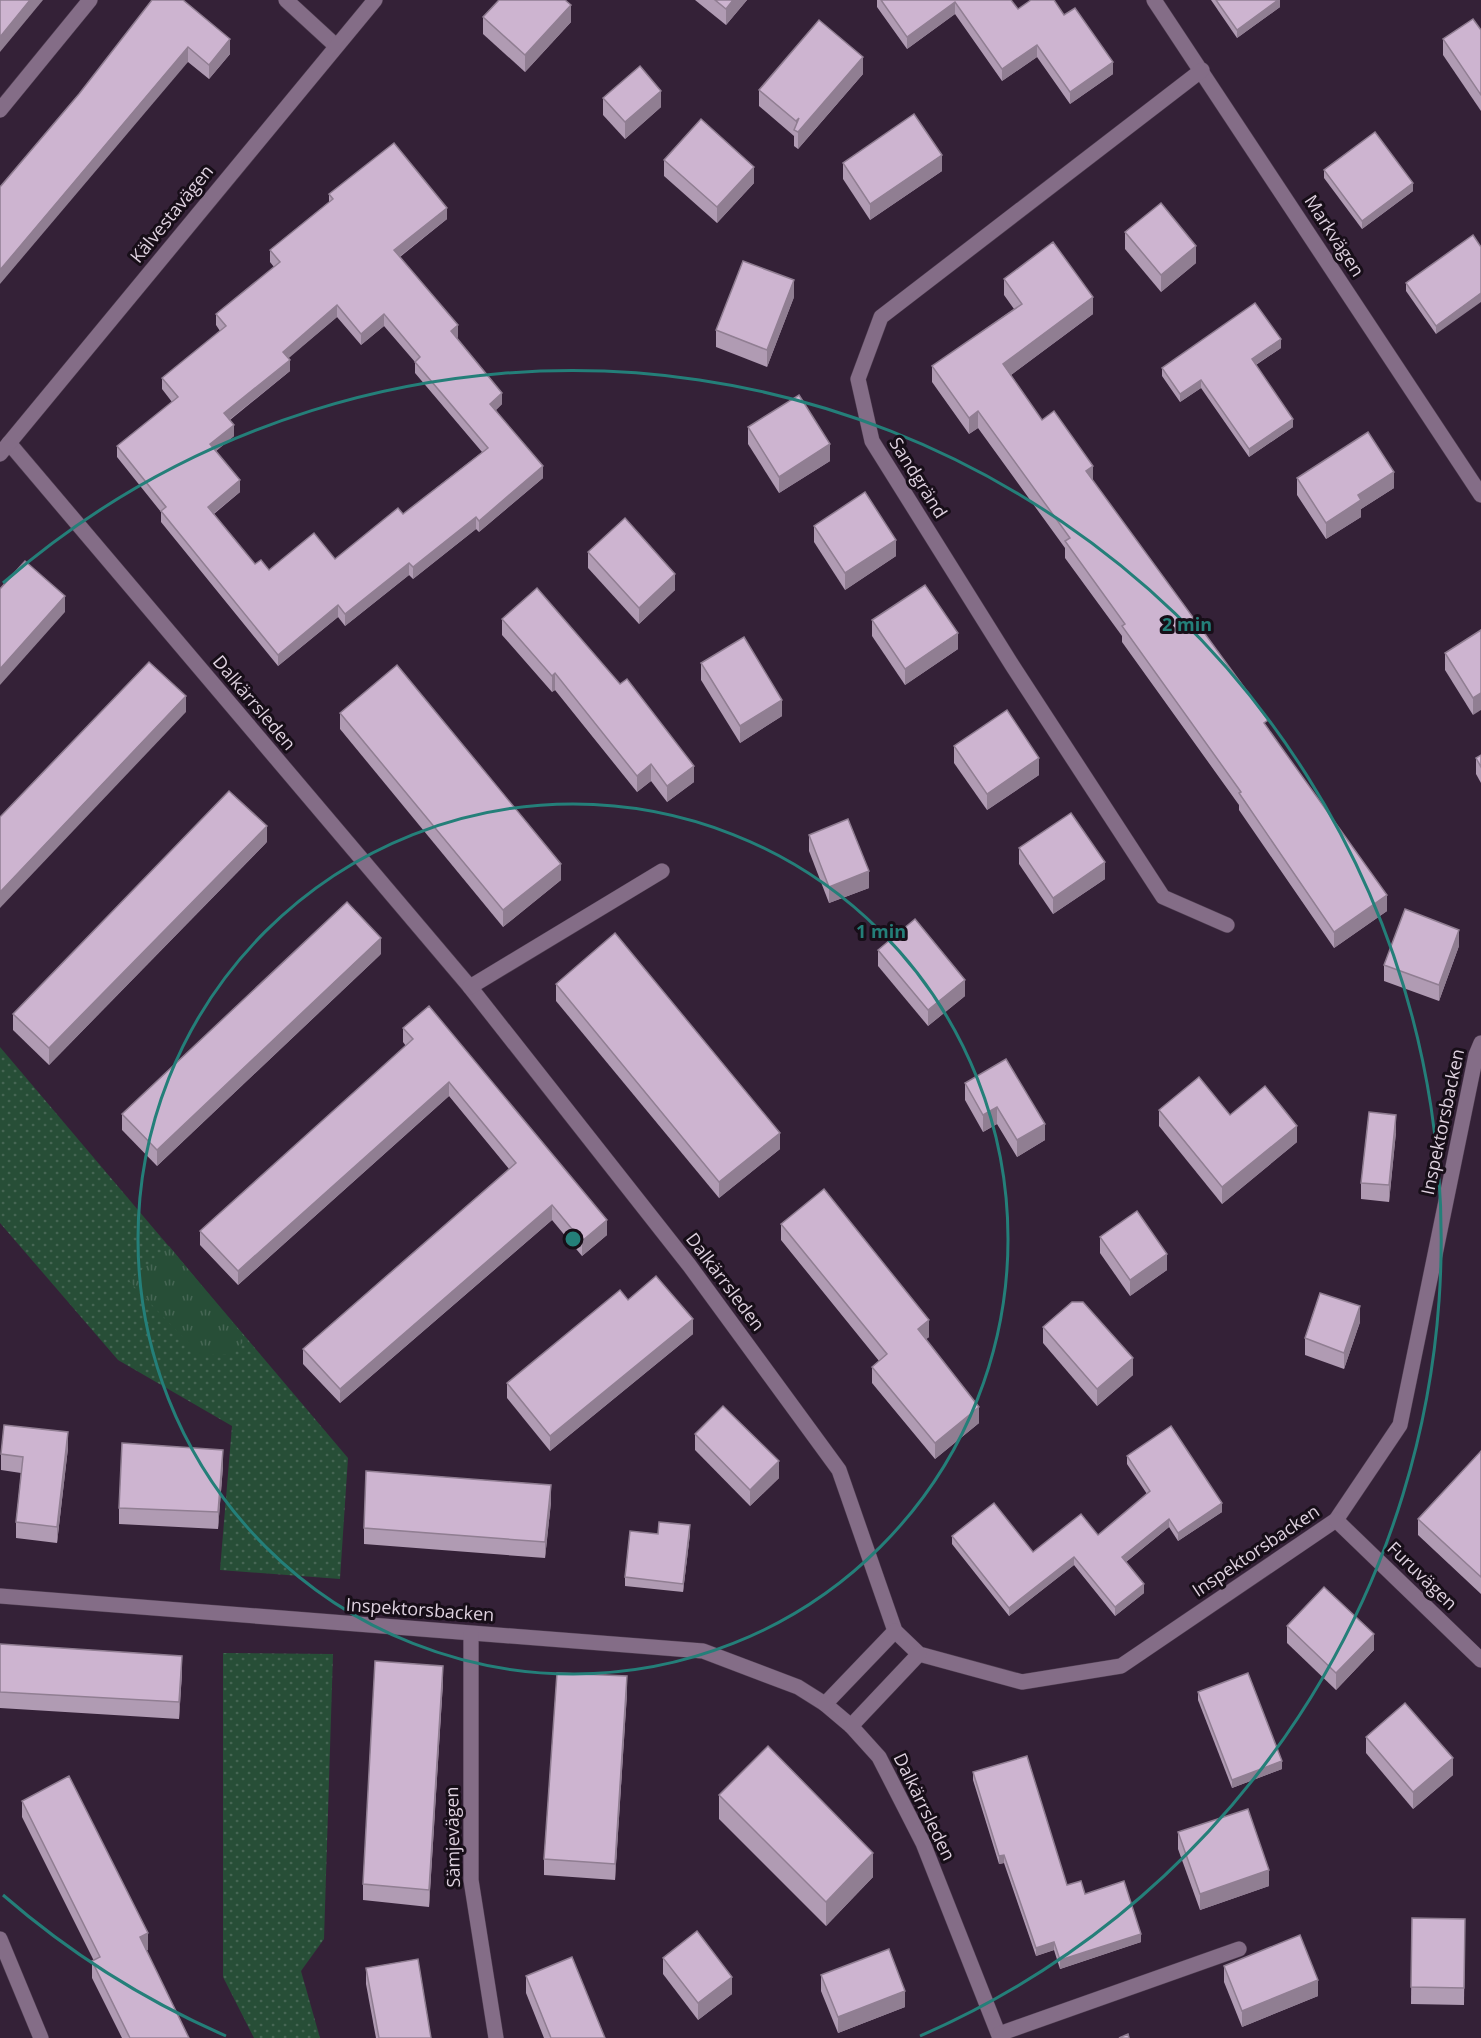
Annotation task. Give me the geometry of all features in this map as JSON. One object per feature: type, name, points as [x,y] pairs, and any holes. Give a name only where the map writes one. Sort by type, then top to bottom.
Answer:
[{"type":"street","points":[[0,110],[90,0]]},
{"type":"street","points":[[286,0],[336,45]]},
{"type":"street","name":"Kälvestavägen","points":[[4,449],[375,0]]},
{"type":"street","name":"Markvägen","points":[[1154,0],[1481,495]]},
{"type":"street","name":"Sandgränd","points":[[1202,70],[881,317],[858,380],[872,441],[1012,665],[1163,897],[1227,924]]},
{"type":"street","name":"Dalkärrsleden","points":[[4,449],[470,987],[689,1265],[839,1470],[895,1632],[919,1654]]},
{"type":"street","points":[[470,987],[662,871]]},
{"type":"street","name":"Inspektorsbacken","points":[[919,1654],[1022,1682],[1121,1666],[1336,1520],[1400,1425],[1476,1054],[1481,1043]]},
{"type":"street","name":"Furuvägen","points":[[1336,1520],[1481,1660]]},
{"type":"street","name":"Inspektorsbacken","points":[[0,1596],[703,1651],[798,1687],[825,1704]]},
{"type":"street","points":[[825,1704],[895,1632]]},
{"type":"street","name":"Sämjevägen","points":[[471,1634],[471,1880],[496,2038]]},
{"type":"street","points":[[851,1726],[919,1654]]},
{"type":"street","name":"Dalkärrsleden","points":[[825,1704],[851,1726],[879,1757],[923,1844],[1000,2036]]},
{"type":"street","points":[[0,1939],[41,2038]]},
{"type":"street","points":[[1000,2036],[1239,1950]]},
{"type":"green space","points":[[0,1047],[348,1458],[340,1579],[220,1570],[232,1426],[118,1360],[0,1223]]},
{"type":"green space","points":[[169,1246],[246,1339],[231,1354],[200,1355],[129,1281]]},
{"type":"green space","points":[[223,1653],[333,1654],[324,1939],[301,1971],[320,2038],[254,2038],[223,1977]]},
{"type":"building","points":[[0,0],[30,0],[0,37]]},
{"type":"building","points":[[152,0],[183,0],[230,39],[209,65],[188,47],[0,270],[0,187],[79,94]]},
{"type":"building","points":[[499,0],[565,0],[571,5],[525,55],[483,17]]},
{"type":"building","points":[[715,0],[733,0],[726,9]]},
{"type":"building","points":[[881,0],[1011,0],[1018,9],[1031,0],[1054,0],[1064,15],[1075,8],[1113,62],[1070,92],[1037,45],[1002,69],[955,2],[907,37]]},
{"type":"building","points":[[1216,0],[1278,0],[1237,30]]},
{"type":"building","points":[[1473,19],[1481,30],[1481,95],[1443,39]]},
{"type":"building","points":[[819,20],[863,57],[798,132],[794,130],[799,118],[796,121],[759,90]]},
{"type":"building","points":[[640,66],[661,91],[625,122],[603,98]]},
{"type":"building","points":[[914,114],[942,155],[870,204],[843,163]]},
{"type":"building","points":[[701,119],[754,167],[717,207],[664,160]]},
{"type":"building","points":[[1375,132],[1413,183],[1362,221],[1324,170]]},
{"type":"building","points":[[394,143],[447,208],[394,250],[458,325],[451,331],[502,393],[490,404],[543,466],[479,521],[476,517],[413,567],[409,563],[345,614],[338,605],[278,655],[161,511],[166,507],[117,446],[178,397],[162,378],[226,326],[216,314],[280,262],[270,250],[333,199],[329,194]],"holes":[[[337,305],[361,334],[384,314],[420,357],[415,362],[488,448],[403,514],[398,508],[335,559],[314,533],[269,570],[261,560],[255,564],[208,507],[240,480],[210,444],[234,425],[224,413],[290,360],[283,352]]]},
{"type":"building","points":[[1161,203],[1196,246],[1161,275],[1125,232]]},
{"type":"building","points":[[1473,235],[1481,247],[1481,293],[1436,326],[1406,283]]},
{"type":"building","points":[[1053,242],[1093,297],[1003,364],[1042,420],[1054,411],[1093,466],[1086,471],[1268,720],[1264,723],[1387,895],[1334,932],[1239,793],[1241,792],[1122,626],[1125,624],[1065,541],[1070,538],[978,411],[969,418],[932,366],[1022,304],[1004,279]]},
{"type":"building","points":[[743,261],[794,280],[767,350],[716,330]]},
{"type":"building","points":[[1255,303],[1281,339],[1252,359],[1293,419],[1249,449],[1201,380],[1180,394],[1162,368]]},
{"type":"building","points":[[799,395],[830,444],[779,477],[748,427]]},
{"type":"building","points":[[1368,432],[1394,472],[1358,495],[1361,500],[1326,523],[1297,478]]},
{"type":"building","points":[[865,492],[896,540],[845,573],[814,526]]},
{"type":"building","points":[[625,518],[675,574],[639,608],[588,552]]},
{"type":"building","points":[[25,561],[65,596],[0,669],[0,589]]},
{"type":"building","points":[[925,585],[958,633],[905,669],[872,620]]},
{"type":"building","points":[[537,588],[620,684],[627,679],[694,766],[667,786],[651,764],[637,776],[555,673],[552,676],[502,619]]},
{"type":"building","points":[[1481,630],[1481,693],[1473,698],[1445,653]]},
{"type":"building","points":[[744,637],[782,700],[740,726],[701,663]]},
{"type":"building","points":[[149,662],[186,696],[0,892],[0,817]]},
{"type":"building","points":[[397,665],[561,864],[503,910],[340,713]]},
{"type":"building","points":[[1007,710],[1039,758],[987,794],[954,746]]},
{"type":"building","points":[[1481,755],[1481,767],[1476,758]]},
{"type":"building","points":[[229,791],[267,826],[49,1048],[13,1014]]},
{"type":"building","points":[[1071,813],[1105,862],[1053,898],[1019,848]]},
{"type":"building","points":[[848,819],[869,871],[829,887],[809,835]]},
{"type":"building","points":[[347,902],[381,938],[157,1150],[122,1114]]},
{"type":"building","points":[[1405,909],[1459,930],[1439,985],[1384,965]]},
{"type":"building","points":[[915,919],[965,980],[928,1010],[878,950]]},
{"type":"building","points":[[615,933],[780,1133],[719,1182],[556,984]]},
{"type":"building","points":[[429,1006],[607,1220],[582,1241],[552,1205],[340,1389],[303,1349],[516,1163],[449,1082],[238,1271],[200,1231],[413,1039],[403,1028]]},
{"type":"building","points":[[1006,1059],[1045,1124],[1017,1140],[997,1107],[983,1115],[965,1083]]},
{"type":"building","points":[[1199,1077],[1230,1115],[1265,1086],[1297,1126],[1222,1187],[1159,1110]]},
{"type":"building","points":[[1369,1112],[1396,1115],[1389,1185],[1361,1183]]},
{"type":"building","points":[[824,1189],[929,1320],[918,1329],[979,1407],[935,1443],[872,1367],[887,1354],[781,1224]]},
{"type":"building","points":[[1137,1211],[1167,1254],[1130,1280],[1100,1237]]},
{"type":"building","points":[[656,1276],[693,1319],[550,1436],[507,1383],[620,1290],[628,1300]]},
{"type":"building","points":[[1320,1293],[1360,1306],[1344,1353],[1305,1338]]},
{"type":"building","points":[[1072,1302],[1083,1302],[1133,1358],[1097,1389],[1043,1327]]},
{"type":"building","points":[[723,1406],[779,1461],[750,1490],[695,1434]]},
{"type":"building","points":[[4,1425],[68,1432],[57,1527],[16,1522],[23,1457],[1,1454]]},
{"type":"building","points":[[1171,1426],[1222,1503],[1178,1533],[1169,1519],[1122,1557],[1144,1584],[1115,1607],[1074,1557],[1009,1608],[952,1536],[994,1503],[1033,1552],[1081,1514],[1098,1535],[1150,1491],[1127,1456]]},
{"type":"building","points":[[122,1443],[223,1450],[218,1512],[119,1508]]},
{"type":"building","points":[[1481,1451],[1481,1577],[1418,1519]]},
{"type":"building","points":[[366,1471],[551,1485],[545,1542],[364,1528]]},
{"type":"building","points":[[659,1522],[690,1525],[683,1584],[625,1577],[630,1531],[658,1534]]},
{"type":"building","points":[[1324,1587],[1374,1634],[1336,1673],[1287,1626]]},
{"type":"building","points":[[0,1644],[182,1656],[179,1702],[0,1692]]},
{"type":"building","points":[[375,1661],[443,1666],[429,1890],[363,1884]]},
{"type":"building","points":[[557,1673],[627,1676],[615,1864],[544,1859]]},
{"type":"building","points":[[1248,1673],[1282,1761],[1232,1780],[1198,1692]]},
{"type":"building","points":[[1405,1703],[1453,1758],[1413,1792],[1366,1737]]},
{"type":"building","points":[[768,1746],[873,1853],[826,1902],[719,1795]]},
{"type":"building","points":[[1027,1756],[1067,1885],[1081,1881],[1085,1894],[1124,1881],[1141,1934],[1060,1960],[1054,1942],[1036,1948],[1004,1855],[999,1856],[973,1772]]},
{"type":"building","points":[[69,1776],[148,1933],[140,1937],[189,2038],[130,2038],[92,1961],[100,1957],[22,1801]]},
{"type":"building","points":[[1248,1809],[1269,1870],[1200,1894],[1178,1832]]},
{"type":"building","points":[[1412,1918],[1465,1919],[1464,1988],[1411,1987]]},
{"type":"building","points":[[697,1931],[732,1977],[698,2003],[663,1958]]},
{"type":"building","points":[[1300,1935],[1318,1980],[1242,2011],[1224,1966]]},
{"type":"building","points":[[889,1949],[905,1991],[838,2017],[821,1975]]},
{"type":"building","points":[[572,1957],[605,2038],[551,2038],[526,1976]]},
{"type":"building","points":[[418,1959],[431,2038],[379,2038],[366,1968]]}]
